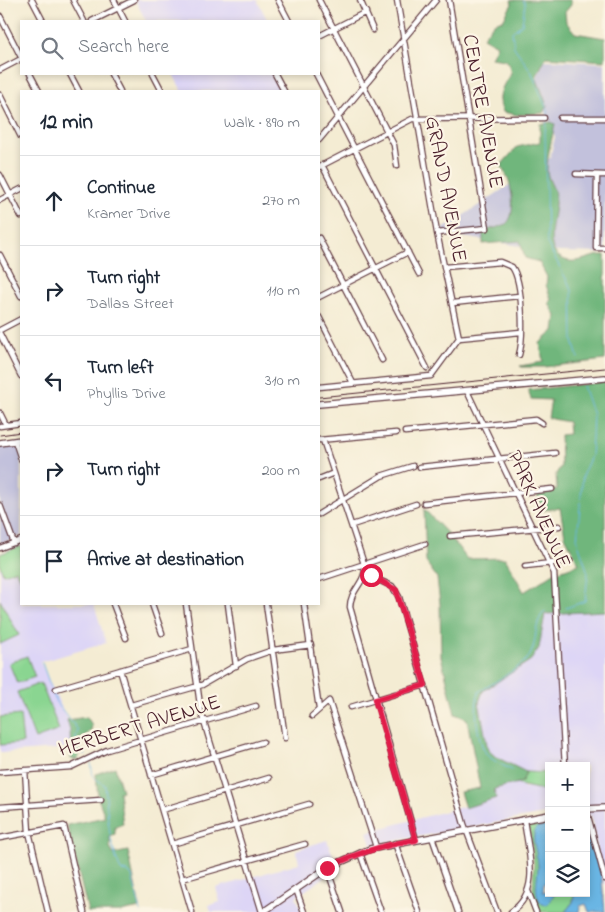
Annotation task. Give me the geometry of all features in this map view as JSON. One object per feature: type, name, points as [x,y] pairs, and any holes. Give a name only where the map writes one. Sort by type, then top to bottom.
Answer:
[{"type":"main road","points":[[320,404],[605,378]]},
{"type":"main road","points":[[0,443],[18,440]]},
{"type":"main road","points":[[590,809],[605,808]]},
{"type":"main road","points":[[262,912],[327,868],[376,847],[545,816]]},
{"type":"street","points":[[32,0],[42,20]]},
{"type":"street","points":[[73,0],[83,20]]},
{"type":"street","points":[[114,0],[124,20]]},
{"type":"street","points":[[94,20],[134,0]]},
{"type":"street","points":[[278,0],[288,20]]},
{"type":"street","points":[[319,0],[394,145],[397,166]]},
{"type":"street","points":[[360,0],[373,30]]},
{"type":"street","name":"GRAND AVENUE","points":[[397,0],[437,233],[446,267],[459,338]]},
{"type":"street","points":[[320,139],[436,0]]},
{"type":"street","name":"CENTRE AVENUE","points":[[437,233],[487,228],[449,0]]},
{"type":"street","points":[[320,35],[366,12]]},
{"type":"street","points":[[0,16],[20,56]]},
{"type":"street","points":[[0,70],[20,59]]},
{"type":"street","points":[[31,75],[38,90]]},
{"type":"street","points":[[71,75],[78,90]]},
{"type":"street","points":[[112,75],[119,90]]},
{"type":"street","points":[[154,75],[161,90]]},
{"type":"street","points":[[276,75],[283,90]]},
{"type":"street","points":[[317,75],[419,274]]},
{"type":"street","points":[[0,96],[20,135]]},
{"type":"street","points":[[427,368],[320,166],[412,119],[544,118]]},
{"type":"street","points":[[560,118],[605,118]]},
{"type":"street","points":[[576,174],[605,175]]},
{"type":"street","points":[[0,175],[20,214]]},
{"type":"street","points":[[597,175],[596,248],[605,248]]},
{"type":"street","points":[[0,200],[20,190]]},
{"type":"street","points":[[320,240],[382,360]]},
{"type":"street","points":[[320,296],[408,252]]},
{"type":"street","points":[[0,255],[20,294]]},
{"type":"street","points":[[446,267],[500,262],[507,263],[515,272],[519,296],[521,332],[519,355]]},
{"type":"street","points":[[453,303],[519,296]]},
{"type":"street","points":[[320,319],[353,384]]},
{"type":"street","points":[[0,330],[20,320]]},
{"type":"street","points":[[320,387],[431,376],[459,338],[521,332]]},
{"type":"street","points":[[0,334],[20,374]]},
{"type":"street","name":"PARK AVENUE","points":[[467,391],[554,573],[565,762]]},
{"type":"street","points":[[0,414],[6,425]]},
{"type":"street","points":[[406,432],[536,419],[542,423]]},
{"type":"street","points":[[0,426],[20,423]]},
{"type":"street","points":[[396,433],[321,440],[364,564],[365,575],[352,594],[350,607],[416,840]]},
{"type":"street","points":[[420,467],[555,453]]},
{"type":"street","points":[[320,513],[381,476],[413,466]]},
{"type":"street","points":[[320,478],[334,473]]},
{"type":"street","points":[[424,503],[552,489]]},
{"type":"street","points":[[352,525],[416,504]]},
{"type":"street","points":[[0,505],[14,543]]},
{"type":"street","points":[[450,536],[559,526]]},
{"type":"street","points":[[0,548],[20,540]]},
{"type":"street","points":[[320,579],[426,544]]},
{"type":"street","points":[[525,566],[570,561]]},
{"type":"street","points":[[364,564],[374,578],[388,583],[396,590],[468,830],[498,912]]},
{"type":"street","points":[[113,605],[126,638]]},
{"type":"street","points":[[152,605],[162,633]]},
{"type":"street","points":[[186,605],[204,722],[234,826],[262,912]]},
{"type":"street","points":[[228,605],[236,666]]},
{"type":"street","points":[[266,605],[285,738]]},
{"type":"street","points":[[304,605],[319,709]]},
{"type":"street","points":[[131,705],[202,686],[247,659],[273,650],[311,645]]},
{"type":"street","points":[[56,690],[192,649]]},
{"type":"street","points":[[120,670],[192,912]]},
{"type":"street","points":[[351,706],[425,685]]},
{"type":"street","points":[[312,716],[329,701],[376,847]]},
{"type":"street","name":"HERBERT AVENUE","points":[[0,772],[71,767],[107,750],[256,706]]},
{"type":"street","points":[[151,775],[263,742]]},
{"type":"street","points":[[25,770],[29,832],[48,912]]},
{"type":"street","points":[[162,810],[269,778]]},
{"type":"street","points":[[0,807],[101,800]]},
{"type":"street","points":[[172,844],[308,804]]},
{"type":"street","points":[[511,912],[519,906],[528,891],[532,872],[524,820]]},
{"type":"street","points":[[590,822],[605,879]]},
{"type":"street","points":[[0,838],[64,826],[84,912]]},
{"type":"street","points":[[432,837],[458,912]]},
{"type":"street","points":[[395,843],[419,912]]},
{"type":"street","points":[[182,879],[305,844]]},
{"type":"street","points":[[360,853],[380,912]]},
{"type":"street","points":[[327,868],[342,912]]},
{"type":"street","points":[[296,889],[304,912]]},
{"type":"street","points":[[528,891],[536,912]]},
{"type":"shaded area","points":[[135,0],[257,0],[267,20],[145,20]]},
{"type":"shaded area","points":[[545,60],[605,63],[605,253],[559,252],[437,233],[550,158],[555,137],[535,82]]},
{"type":"shaded area","points":[[174,75],[273,75],[280,90],[181,90]]},
{"type":"shaded area","points":[[20,443],[20,536],[0,544],[0,445]]},
{"type":"shaded area","points":[[20,544],[20,605],[94,605],[106,643],[40,662],[71,727],[72,748],[0,753],[0,553]]},
{"type":"shaded area","points":[[605,611],[605,888],[590,816],[590,762],[545,762],[545,773],[526,772],[496,757],[488,750],[479,702],[483,691],[531,660],[539,648],[544,614]]},
{"type":"shaded area","points":[[522,782],[524,788],[543,784],[545,782],[545,814],[371,845],[367,832],[496,798],[494,789]]},
{"type":"shaded area","points":[[327,840],[338,868],[296,897],[302,912],[211,912],[209,905],[220,902],[216,888],[299,863],[296,850]]},
{"type":"green space","points":[[511,0],[571,0],[571,5],[565,12],[566,22],[575,33],[605,38],[605,61],[546,57],[536,77],[547,105],[543,113],[517,115],[503,112],[501,107],[501,92],[511,74],[509,65],[505,60],[491,58],[497,45],[483,37],[494,23],[503,20],[512,4]]},
{"type":"green space","points":[[551,122],[555,124],[547,170],[555,196],[552,246],[555,253],[561,258],[572,261],[605,255],[605,360],[544,367],[522,367],[520,366],[543,362],[540,343],[554,331],[556,316],[549,303],[551,299],[546,285],[547,277],[539,262],[525,258],[520,241],[483,244],[483,232],[506,224],[511,215],[511,191],[502,164],[517,147],[540,142],[540,124]]},
{"type":"green space","points":[[605,382],[605,611],[545,614],[539,648],[531,660],[483,691],[479,702],[488,750],[496,757],[526,772],[522,782],[494,789],[496,798],[465,808],[460,792],[480,788],[467,719],[455,714],[441,656],[440,604],[437,578],[426,562],[424,509],[450,536],[467,559],[505,558],[524,592],[554,573],[579,564],[565,536],[560,508],[543,510],[537,495],[557,489],[556,474],[561,466],[560,435],[569,434],[568,422],[548,418],[551,400],[531,399],[528,390]]},
{"type":"green space","points":[[20,546],[20,578],[16,570],[3,574],[0,565],[0,554]]},
{"type":"green space","points":[[0,600],[19,635],[0,644]]},
{"type":"green space","points":[[27,656],[35,677],[17,683],[9,663]]},
{"type":"green space","points":[[41,683],[59,730],[35,739],[17,692]]},
{"type":"green space","points":[[20,715],[23,743],[0,745],[0,717]]},
{"type":"green space","points":[[87,717],[92,725],[91,731],[79,740],[81,748],[78,760],[71,759],[70,730],[67,720]]},
{"type":"green space","points":[[115,767],[122,791],[119,792],[123,824],[115,827],[115,834],[110,836],[110,847],[113,854],[128,851],[140,908],[120,912],[88,912],[67,825],[105,817],[98,798],[96,774]]},
{"type":"green space","points":[[526,772],[545,773],[545,791],[515,784],[522,782]]},
{"type":"green space","points":[[545,823],[545,827],[534,831],[538,863],[537,887],[539,902],[548,903],[550,897],[574,897],[573,902],[565,912],[540,912],[533,892],[534,863],[529,827]]},
{"type":"water","points":[[545,826],[545,883],[543,892],[545,892],[545,897],[552,897],[547,905],[542,904],[537,896],[538,861],[534,846],[534,836],[537,827]]},
{"type":"water","points":[[590,835],[601,869],[605,912],[589,912],[586,904],[580,906],[579,912],[565,912],[573,902],[574,897],[590,897]]},
{"type":"waterway","points":[[523,0],[525,4],[522,24],[512,32],[514,47],[531,71],[548,112],[545,132],[547,243],[572,290],[573,341],[578,358]]},
{"type":"waterway","points":[[566,608],[585,601],[588,573],[577,540],[583,474],[591,456],[593,415],[583,386]]},
{"type":"waterway","points":[[512,770],[488,756],[484,750],[477,725],[477,698],[479,692],[514,670],[530,655],[537,626],[541,615],[545,611]]},
{"type":"waterway","points":[[42,663],[56,702],[78,730],[76,737],[77,751],[86,755]]},
{"type":"waterway","points":[[91,763],[93,777],[105,785],[113,849],[121,871],[128,872],[132,876],[141,912]]},
{"type":"railway","points":[[320,397],[605,368]]},
{"type":"railway","points":[[0,435],[20,432]]},
{"type":"route","points":[[327,868],[351,856],[376,847],[416,840],[375,700],[425,685],[396,590],[388,583],[371,575]]}]
